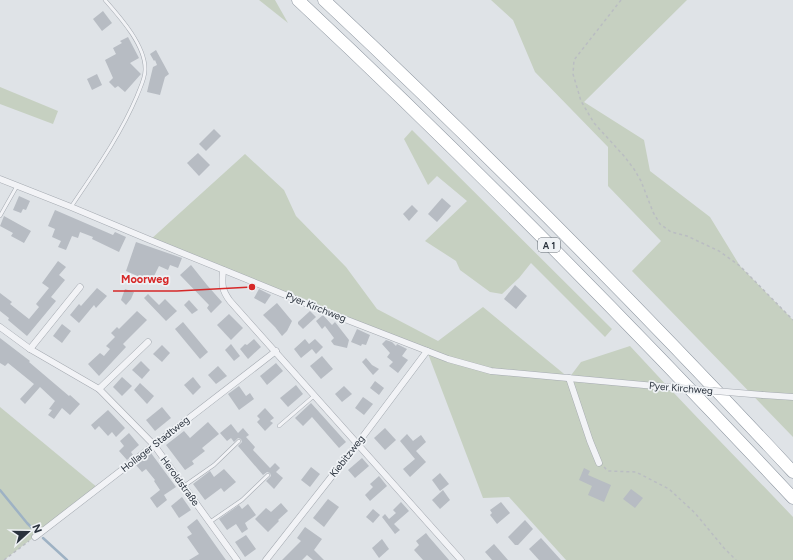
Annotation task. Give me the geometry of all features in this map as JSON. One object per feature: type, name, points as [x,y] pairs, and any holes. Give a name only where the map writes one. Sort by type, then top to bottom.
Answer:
[{"type":"highway","name":"A 1","points":[[298,0],[547,243],[793,498]]},
{"type":"highway","name":"A 1","points":[[324,0],[416,88],[559,230],[731,406],[793,472]]},
{"type":"street","name":"Pyer Kirchweg","points":[[0,179],[223,270],[448,359],[491,371],[793,397]]},
{"type":"street","points":[[223,270],[223,291],[244,317],[276,351],[461,560]]},
{"type":"street","points":[[30,350],[80,287]]},
{"type":"street","name":"Heroldstraße","points":[[0,327],[30,350],[99,389],[154,445],[237,560]]},
{"type":"street","points":[[99,389],[148,342]]},
{"type":"street","name":"Kiebitzweg","points":[[266,560],[358,443],[427,350]]},
{"type":"street","name":"Hollager Stadtweg","points":[[35,537],[276,351]]},
{"type":"street","points":[[569,378],[599,463]]},
{"type":"lane","points":[[71,207],[103,160],[127,117],[143,81],[146,70],[144,58],[131,33],[124,22],[105,0]]},
{"type":"lane","points":[[0,216],[17,186]]},
{"type":"lane","points":[[279,426],[315,395]]},
{"type":"lane","points":[[184,486],[214,465],[239,441]]},
{"type":"lane","points":[[210,522],[242,500],[268,475]]},
{"type":"path","points":[[621,0],[574,60],[573,74],[581,101],[594,123],[634,169],[660,224],[671,232],[687,236],[719,251],[740,266],[793,320]]},
{"type":"path","points":[[599,463],[608,471],[636,472],[655,481],[674,493],[706,524],[724,548],[736,560]]},
{"type":"path","points":[[4,560],[35,537]]},
{"type":"green space","points":[[259,0],[275,0],[288,23]]},
{"type":"green space","points":[[491,0],[687,0],[584,102],[644,140],[650,171],[710,217],[740,266],[793,320],[793,437],[632,271],[661,241],[608,186],[608,147],[535,72],[513,20]]},
{"type":"green space","points":[[0,87],[58,111],[53,124],[0,104]]},
{"type":"green space","points":[[412,130],[612,329],[605,337],[531,263],[519,278],[502,294],[490,292],[460,270],[456,261],[425,241],[467,201],[437,176],[428,185],[404,139]]},
{"type":"green space","points":[[245,154],[284,190],[296,216],[346,267],[377,309],[438,341],[483,307],[569,378],[581,362],[630,346],[793,517],[793,560],[566,560],[509,497],[483,498],[427,351],[150,240]]},
{"type":"green space","points":[[0,407],[98,488],[4,560],[0,560]]},
{"type":"building","points":[[103,11],[112,23],[102,31],[93,19]]},
{"type":"building","points":[[128,37],[139,58],[130,63],[141,74],[125,92],[118,86],[115,88],[109,82],[113,78],[105,60],[116,54],[113,48],[122,43],[120,41]]},
{"type":"building","points":[[156,50],[169,74],[165,77],[160,95],[147,92],[153,67],[157,65],[150,54]]},
{"type":"building","points":[[97,74],[102,85],[92,90],[87,79]]},
{"type":"building","points":[[214,129],[221,136],[206,151],[199,144]]},
{"type":"building","points":[[198,153],[210,165],[199,176],[187,163]]},
{"type":"building","points":[[19,196],[30,201],[26,210],[23,209],[21,213],[13,210]]},
{"type":"building","points":[[442,198],[451,206],[437,222],[428,214]]},
{"type":"building","points":[[412,205],[418,211],[409,221],[403,214]]},
{"type":"building","points":[[55,210],[113,235],[115,232],[126,237],[119,252],[92,239],[93,237],[80,232],[78,238],[72,236],[66,250],[58,247],[61,241],[52,237],[55,229],[48,226]]},
{"type":"building","points":[[4,216],[31,231],[24,243],[11,236],[13,233],[0,226]]},
{"type":"building","points":[[136,242],[182,258],[178,268],[170,265],[168,270],[159,266],[151,282],[126,271]]},
{"type":"building","points":[[58,261],[66,267],[59,275],[65,280],[51,297],[56,301],[27,336],[0,311],[0,293],[12,302],[10,304],[29,319],[39,307],[36,304],[49,288],[42,283]]},
{"type":"building","points":[[191,265],[222,302],[211,313],[207,308],[209,305],[180,275]]},
{"type":"building","points":[[515,285],[527,296],[516,309],[504,299]]},
{"type":"building","points":[[97,288],[107,296],[96,308],[94,305],[79,323],[70,315],[79,304],[81,306]]},
{"type":"building","points":[[125,289],[134,292],[126,305],[121,300]]},
{"type":"building","points":[[259,289],[271,295],[265,304],[254,298]]},
{"type":"building","points":[[148,294],[159,305],[165,299],[177,311],[166,321],[144,298]]},
{"type":"building","points":[[189,300],[198,310],[192,314],[184,305]]},
{"type":"building","points":[[277,303],[292,321],[287,331],[282,336],[263,315]]},
{"type":"building","points":[[137,311],[147,320],[123,344],[126,347],[99,376],[88,364],[100,353],[104,356],[110,349],[106,346],[115,337],[111,333],[117,327],[119,329]]},
{"type":"building","points":[[310,311],[316,317],[303,329],[298,322]]},
{"type":"building","points":[[229,314],[243,328],[231,340],[217,325]]},
{"type":"building","points":[[323,315],[332,325],[335,322],[349,340],[347,348],[334,345],[331,341],[334,338],[325,326],[322,329],[316,321]]},
{"type":"building","points":[[183,322],[208,352],[200,359],[175,329]]},
{"type":"building","points":[[62,324],[71,331],[62,343],[53,336]]},
{"type":"building","points":[[357,329],[370,335],[366,345],[362,344],[361,346],[351,342]]},
{"type":"building","points":[[0,338],[30,361],[29,362],[80,404],[70,415],[62,408],[54,419],[48,415],[52,410],[49,409],[55,401],[40,387],[25,404],[20,399],[34,384],[8,363],[5,366],[0,363]]},
{"type":"building","points":[[254,339],[261,347],[248,359],[240,349]]},
{"type":"building","points":[[305,339],[309,344],[315,339],[323,347],[316,354],[312,349],[301,358],[294,349]]},
{"type":"building","points":[[386,340],[392,342],[396,346],[397,344],[407,349],[402,356],[408,360],[398,373],[389,366],[393,362],[387,357],[390,353],[382,344]]},
{"type":"building","points":[[231,344],[240,356],[234,361],[225,350]]},
{"type":"building","points":[[162,345],[170,353],[162,362],[153,354]]},
{"type":"building","points":[[322,356],[333,369],[321,379],[310,366]]},
{"type":"building","points":[[366,358],[372,365],[379,369],[373,375],[362,362]]},
{"type":"building","points":[[141,361],[150,370],[142,379],[132,370]]},
{"type":"building","points":[[276,363],[283,371],[267,385],[260,376]]},
{"type":"building","points":[[218,366],[227,376],[216,384],[208,375]]},
{"type":"building","points":[[122,377],[132,386],[122,396],[113,387]]},
{"type":"building","points":[[193,377],[201,387],[193,395],[184,385]]},
{"type":"building","points":[[375,381],[384,388],[379,395],[370,388]]},
{"type":"building","points":[[140,383],[154,396],[147,404],[134,390]]},
{"type":"building","points":[[296,385],[303,394],[288,407],[280,398]]},
{"type":"building","points":[[239,386],[246,396],[250,393],[254,399],[239,410],[228,394]]},
{"type":"building","points":[[344,386],[352,394],[342,402],[335,394]]},
{"type":"building","points":[[363,397],[373,404],[364,415],[355,408]]},
{"type":"building","points":[[311,403],[346,442],[339,448],[312,417],[303,426],[295,418]]},
{"type":"building","points":[[162,407],[171,418],[155,431],[146,420]]},
{"type":"building","points":[[265,408],[274,418],[270,421],[273,423],[265,431],[257,422],[260,419],[257,416]]},
{"type":"building","points":[[108,410],[125,428],[116,437],[112,432],[108,436],[99,426],[95,430],[91,425]]},
{"type":"building","points":[[208,422],[219,434],[202,448],[205,451],[192,461],[194,464],[185,470],[166,445],[184,431],[190,438]]},
{"type":"building","points":[[231,424],[238,433],[243,428],[249,435],[246,437],[255,447],[253,450],[270,468],[275,463],[280,468],[276,472],[283,478],[274,489],[266,481],[271,476],[270,473],[267,472],[263,475],[238,446],[242,442],[241,439],[238,438],[234,442],[231,438],[227,441],[220,433]]},
{"type":"building","points":[[385,428],[396,440],[385,450],[374,438]]},
{"type":"building","points":[[129,433],[139,445],[131,452],[133,455],[127,460],[119,451],[124,446],[120,441]]},
{"type":"building","points":[[407,434],[413,441],[421,435],[426,442],[416,451],[426,462],[410,477],[403,469],[415,459],[400,441]]},
{"type":"building","points":[[151,453],[176,487],[164,495],[167,500],[157,508],[150,498],[160,490],[154,481],[155,480],[146,469],[142,472],[136,465]]},
{"type":"building","points":[[362,458],[369,466],[355,478],[348,470]]},
{"type":"building","points":[[311,467],[320,474],[310,487],[301,480]]},
{"type":"building","points":[[584,468],[590,471],[588,475],[611,485],[604,502],[588,495],[592,486],[579,480]]},
{"type":"building","points":[[224,469],[236,482],[224,492],[221,488],[205,500],[193,484],[210,471],[214,477]]},
{"type":"building","points":[[440,473],[449,484],[440,491],[432,480]]},
{"type":"building","points":[[379,476],[387,486],[370,501],[365,495],[373,487],[370,484]]},
{"type":"building","points":[[631,489],[643,498],[635,508],[623,499]]},
{"type":"building","points":[[443,490],[450,500],[440,509],[432,500]]},
{"type":"building","points":[[182,497],[191,510],[179,518],[171,506]]},
{"type":"building","points":[[328,499],[339,507],[324,527],[313,518]]},
{"type":"building","points":[[401,502],[409,511],[394,524],[400,530],[395,534],[382,517],[385,514],[389,519],[396,513],[393,510]]},
{"type":"building","points":[[501,502],[510,513],[497,524],[490,515],[492,513],[490,510]]},
{"type":"building","points":[[281,503],[288,511],[268,532],[255,519],[266,508],[271,512]]},
{"type":"building","points":[[248,504],[256,515],[245,523],[248,529],[242,533],[236,524],[227,530],[219,519],[239,505],[242,509]]},
{"type":"building","points":[[373,509],[380,515],[373,523],[366,517]]},
{"type":"building","points":[[197,519],[226,560],[189,560],[199,554],[187,537],[192,534],[187,527]]},
{"type":"building","points":[[525,520],[533,529],[518,545],[515,545],[508,537]]},
{"type":"building","points":[[305,527],[322,539],[314,550],[324,560],[313,560],[307,555],[302,560],[282,560],[301,541],[297,538]]},
{"type":"building","points":[[426,533],[449,560],[423,560],[414,550],[419,545],[416,541]]},
{"type":"building","points":[[246,535],[256,549],[245,557],[235,542]]},
{"type":"building","points":[[541,538],[561,560],[539,560],[529,549]]},
{"type":"building","points":[[382,539],[389,549],[379,558],[372,548]]},
{"type":"building","points":[[494,544],[508,560],[492,560],[485,552]]},
{"type":"waterway","points":[[0,490],[34,530]]},
{"type":"waterway","points":[[43,538],[67,560]]},
{"type":"place","name":"Moorweg","points":[[252,287]]}]
